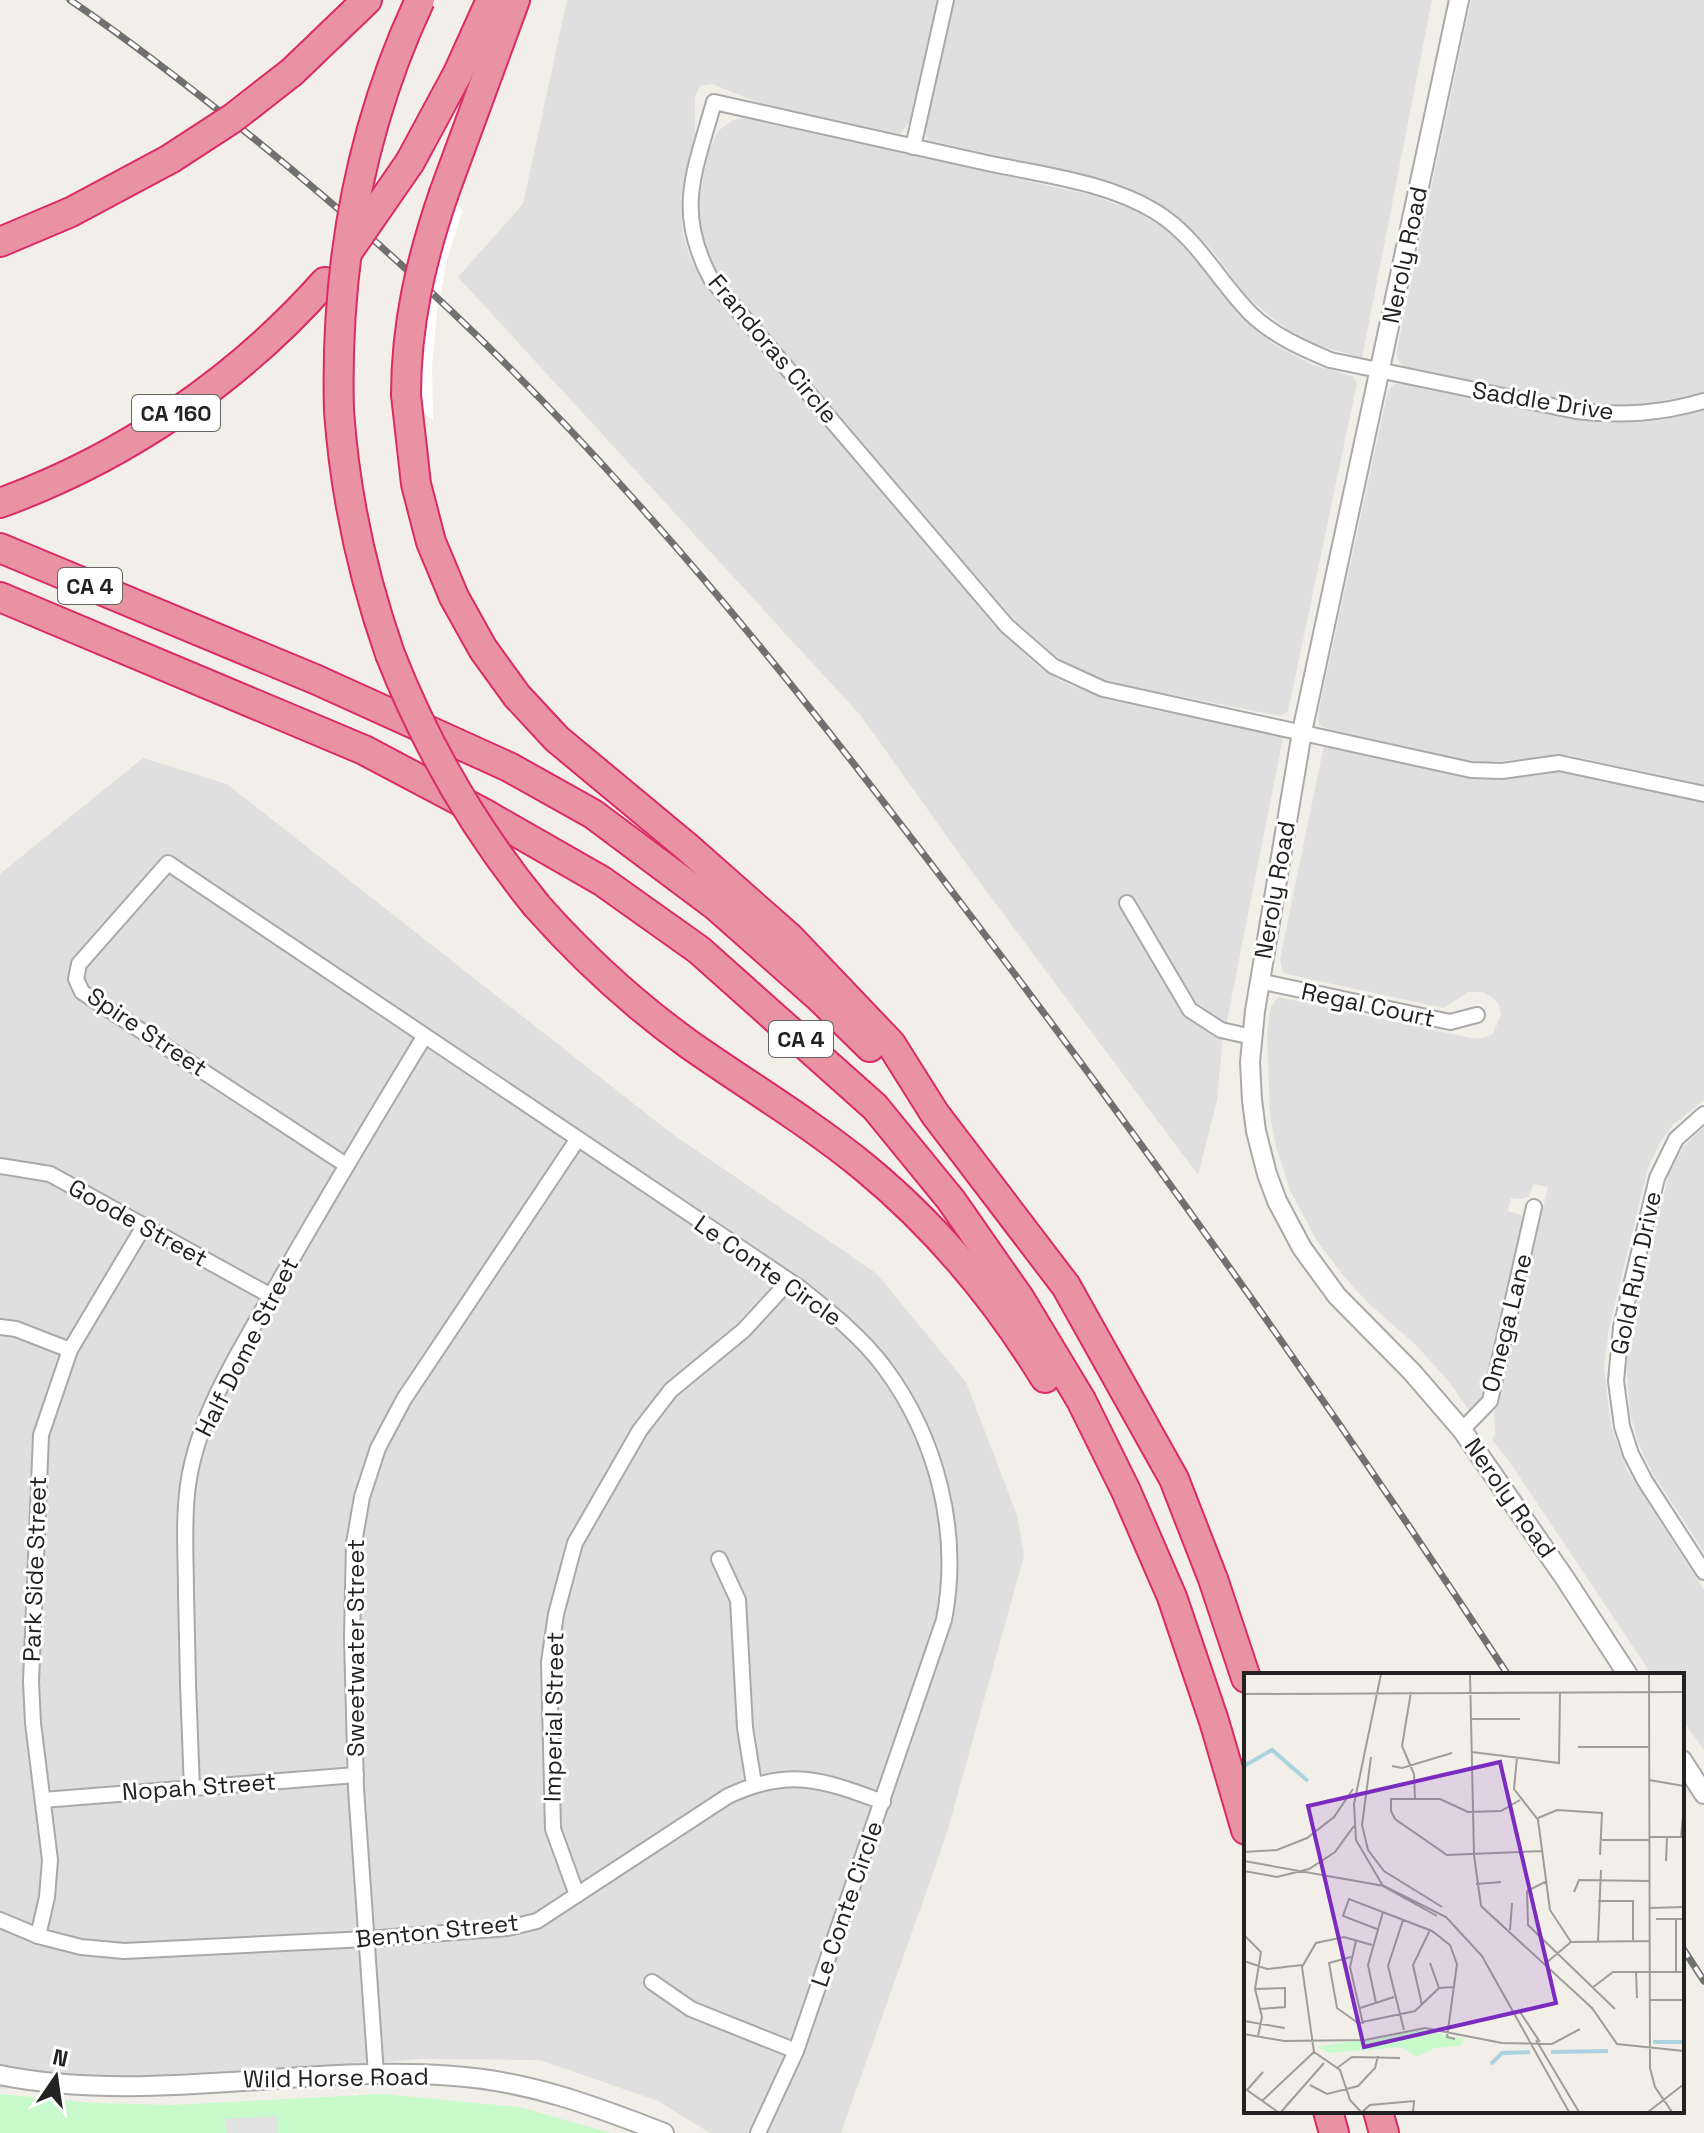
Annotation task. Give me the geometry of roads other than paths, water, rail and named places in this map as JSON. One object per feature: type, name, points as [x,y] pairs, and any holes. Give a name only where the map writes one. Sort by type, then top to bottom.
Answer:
[{"type":"highway","points":[[0,242],[71,212],[170,159],[233,118],[292,72],[367,0]]},
{"type":"highway","points":[[420,0],[389,72],[357,182],[340,296],[339,411],[355,534],[370,594],[418,722],[453,787],[492,848],[537,906],[593,965],[640,1007],[834,1144],[916,1213],[986,1291],[1045,1378],[1116,1469]]},
{"type":"highway","name":"CA 160","points":[[0,503],[77,470],[169,418],[251,355],[325,282],[410,162],[458,73],[491,0]]},
{"type":"highway","points":[[515,0],[444,193],[415,292],[408,343],[407,425],[416,484],[431,542],[454,597],[499,672],[557,739],[743,895],[825,973],[891,1044],[935,1114]]},
{"type":"highway","name":"CA 4","points":[[0,548],[317,680],[509,767],[593,814],[716,906],[820,998],[935,1114],[1066,1286],[1174,1479],[1213,1579],[1244,1673]]},
{"type":"highway","name":"CA 4","points":[[0,597],[364,750],[602,881],[699,950],[875,1107],[951,1200],[1020,1299],[1081,1400],[1116,1469],[1172,1597],[1214,1721],[1244,1823]]},
{"type":"highway","points":[[1329,2113],[1334,2133]]},
{"type":"street","points":[[913,147],[946,0]]},
{"type":"street","name":"Neroly Road","points":[[1459,0],[1302,732],[1252,1037],[1250,1062],[1256,1131],[1267,1174],[1291,1229],[1327,1285],[1412,1372],[1462,1430],[1627,1673]]},
{"type":"street","name":"Frandoras Circle","points":[[1302,732],[1103,689],[1073,677],[1042,657],[1007,626],[711,279],[698,255],[689,215],[698,161],[714,102],[1073,182],[1127,198],[1156,212],[1186,235],[1251,314],[1269,329],[1292,344],[1330,360],[1381,371]]},
{"type":"street","name":"Saddle Drive","points":[[1381,371],[1576,411],[1615,415],[1673,411],[1704,401]]},
{"type":"street","points":[[1302,732],[1471,770],[1502,771],[1559,763],[1704,794]]},
{"type":"street","name":"Le Conte Circle","points":[[168,863],[789,1281],[845,1324],[883,1365],[906,1399],[941,1486],[950,1562],[944,1620],[796,2051],[758,2133]]},
{"type":"street","name":"Spire Street","points":[[168,863],[79,964],[76,979],[82,992],[346,1165]]},
{"type":"street","points":[[1127,903],[1190,1010],[1221,1030],[1252,1037]]},
{"type":"street","name":"Regal Court","points":[[1259,981],[1450,1022],[1477,1015]]},
{"type":"street","name":"Half Dome Street","points":[[192,1788],[185,1526],[188,1485],[196,1448],[212,1406],[271,1296],[424,1037]]},
{"type":"street","name":"Gold Run Drive","points":[[1704,1114],[1676,1139],[1657,1178],[1621,1327],[1616,1381],[1622,1426],[1631,1454],[1704,1572]]},
{"type":"street","name":"Sweetwater Street","points":[[376,2074],[356,1775],[352,1637],[354,1543],[362,1497],[378,1448],[404,1399],[577,1140]]},
{"type":"street","name":"Goode Street","points":[[0,1166],[50,1174],[271,1296]]},
{"type":"street","name":"Omega Lane","points":[[1462,1430],[1490,1401],[1534,1207]]},
{"type":"street","name":"Park Side Street","points":[[38,1936],[50,1879],[31,1682],[41,1435],[70,1350],[144,1226]]},
{"type":"street","name":"Imperial Street","points":[[577,1895],[553,1829],[549,1662],[556,1614],[575,1543],[640,1430],[671,1390],[744,1330],[789,1281]]},
{"type":"street","points":[[0,1327],[16,1329],[70,1350]]},
{"type":"street","points":[[719,1559],[738,1600],[745,1728],[754,1784]]},
{"type":"street","points":[[1684,1762],[1702,1785]]},
{"type":"street","name":"Nopah Street","points":[[43,1800],[356,1775]]},
{"type":"street","name":"Benton Street","points":[[0,1920],[38,1936],[103,1951],[367,1939],[508,1928],[537,1921],[728,1796],[754,1784],[806,1778],[827,1781],[883,1802]]},
{"type":"street","points":[[652,1982],[691,2009],[796,2051]]},
{"type":"street","name":"Wild Horse Road","points":[[0,2075],[110,2086],[376,2074],[453,2075],[556,2093],[664,2133]]},
{"type":"railway","points":[[70,0],[234,123],[403,266],[541,400],[674,545],[848,756],[1112,1105],[1314,1387],[1507,1673]]},
{"type":"railway","points":[[1684,1950],[1704,1981]]}]
